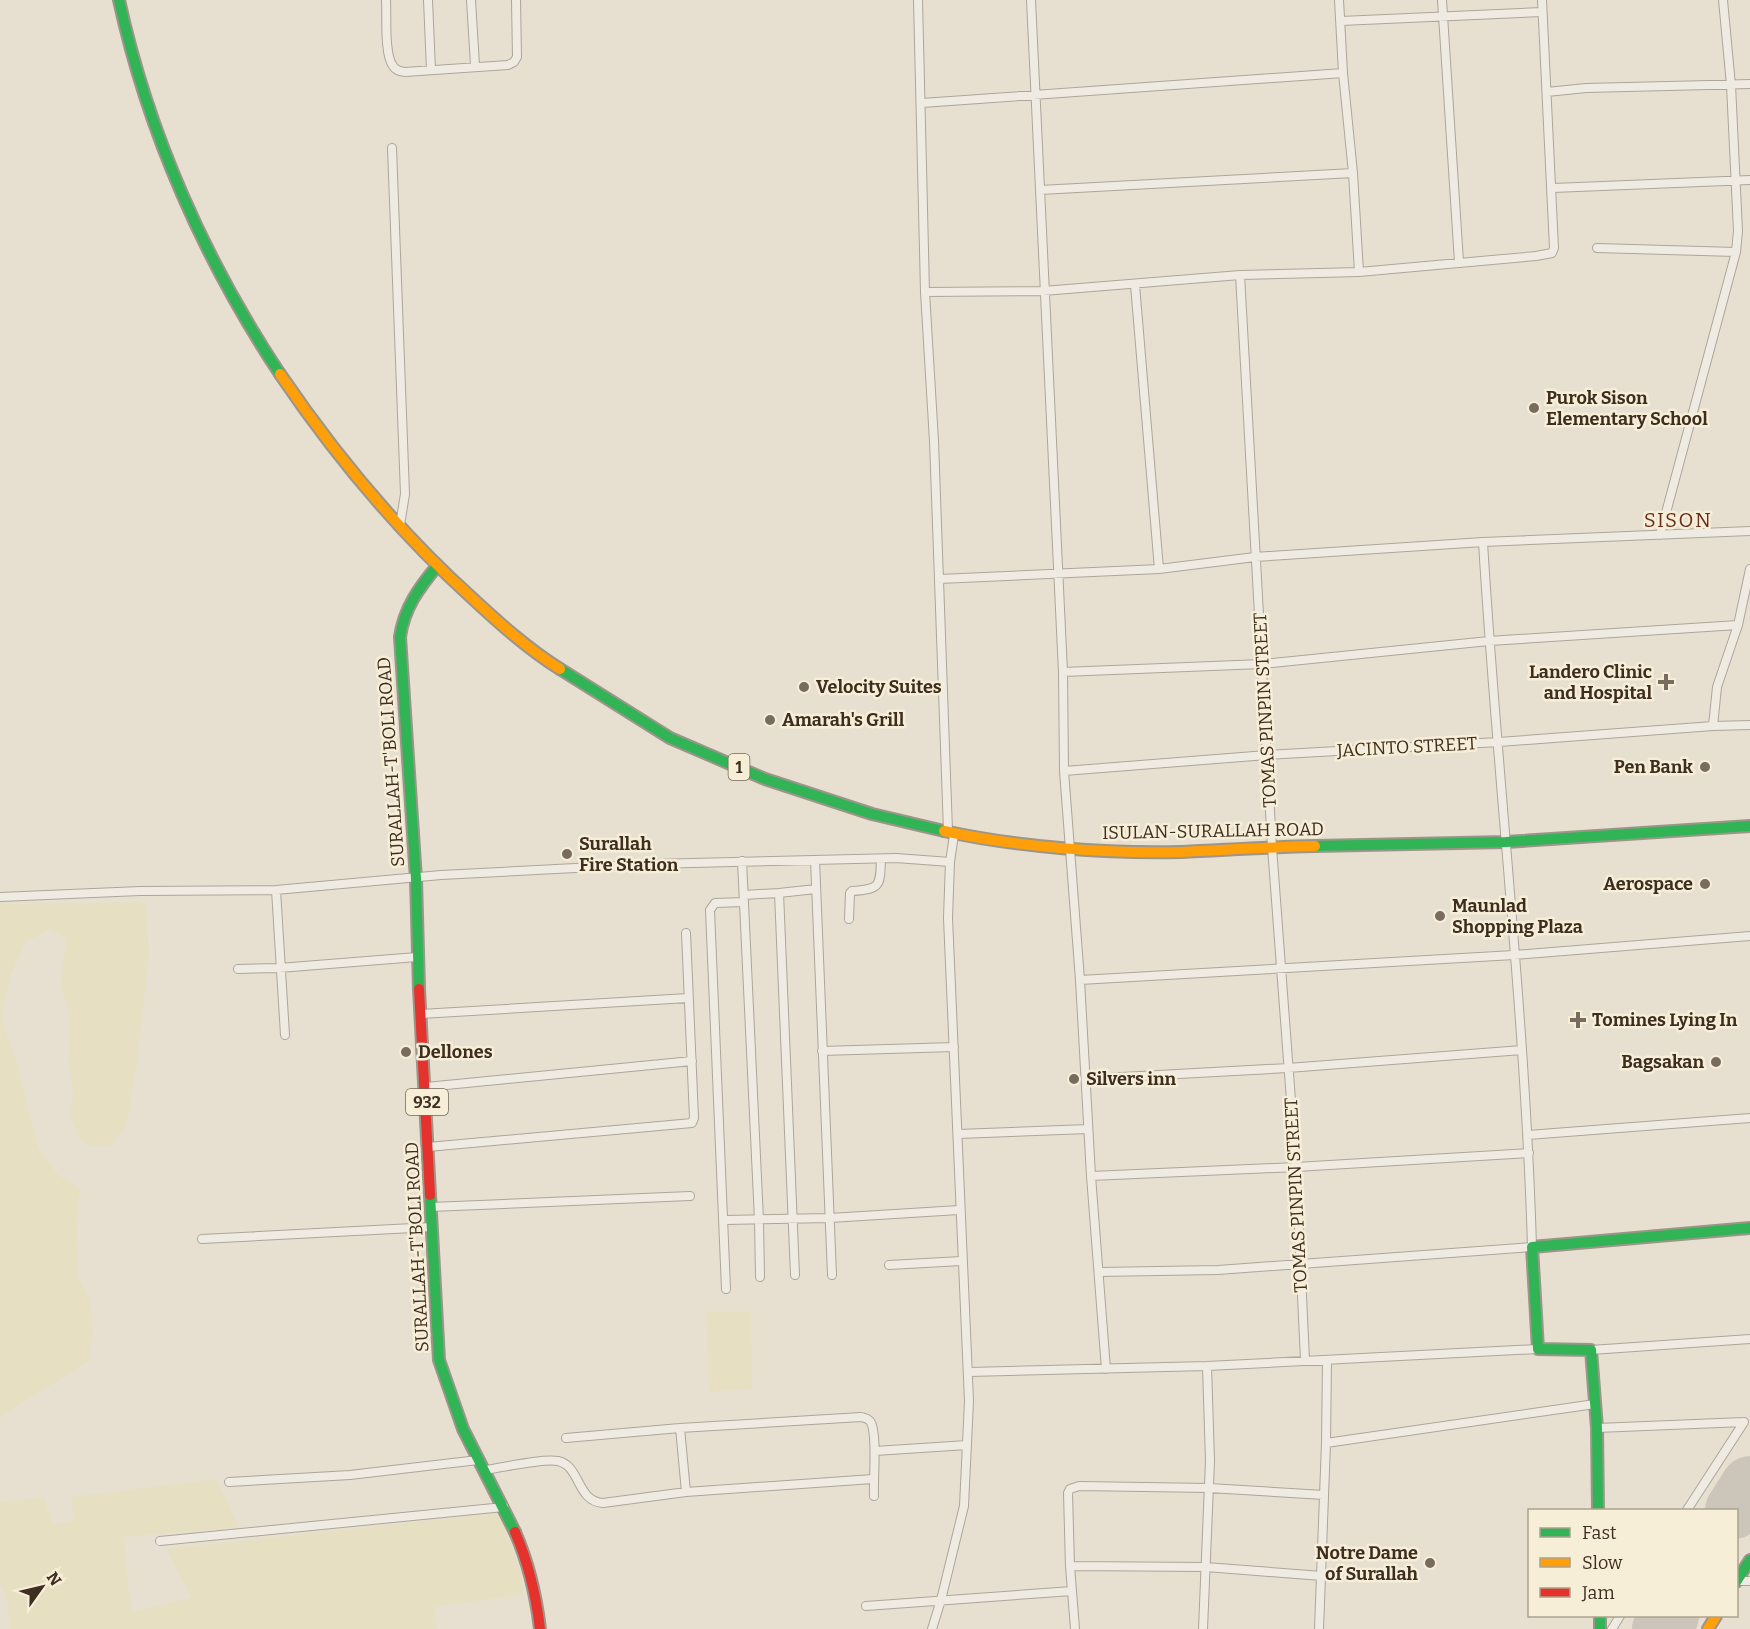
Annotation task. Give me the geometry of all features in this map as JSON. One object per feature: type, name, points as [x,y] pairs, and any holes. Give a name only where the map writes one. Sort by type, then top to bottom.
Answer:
[{"type":"main road","name":"ISULAN-SURALLAH ROAD","points":[[119,0],[129,46],[179,187],[218,270],[257,339],[303,408],[400,527],[437,566],[485,610],[539,656],[670,738],[765,778],[872,814],[980,839],[1071,848],[1181,852],[1272,847],[1506,842],[1750,826]]},
{"type":"main road","name":"SURALLAH-T'BOLI ROAD","points":[[437,566],[407,606],[401,621],[400,637],[416,879],[417,957],[426,1087],[439,1360],[448,1392],[463,1429],[504,1507],[524,1552],[535,1584],[540,1629]]},
{"type":"main road","points":[[1598,1509],[1597,1428],[1592,1350],[1538,1349],[1532,1247],[1750,1228]]},
{"type":"main road","points":[[1738,1580],[1750,1560]]},
{"type":"street","points":[[386,0],[388,48],[391,64],[398,71],[508,65],[516,60],[516,0]]},
{"type":"street","points":[[428,0],[431,70]]},
{"type":"street","points":[[471,0],[475,66]]},
{"type":"street","points":[[918,0],[926,292],[951,834],[948,918],[958,1134],[959,1210],[969,1372],[964,1506],[932,1629]]},
{"type":"street","points":[[1030,0],[1063,672],[1064,771],[1106,1369]]},
{"type":"street","points":[[1339,0],[1342,73],[1353,173],[1359,272]]},
{"type":"street","points":[[1442,0],[1459,262]]},
{"type":"street","points":[[926,292],[1043,291],[1240,275],[1359,272],[1552,253],[1554,248],[1553,188],[1542,0]]},
{"type":"street","points":[[1660,535],[1736,252],[1738,231],[1731,85],[1724,0]]},
{"type":"street","points":[[1341,21],[1542,12]]},
{"type":"street","points":[[922,103],[1342,73]]},
{"type":"street","points":[[1547,93],[1586,88],[1750,84]]},
{"type":"street","points":[[392,148],[405,494],[400,527]]},
{"type":"street","points":[[1040,190],[1353,173]]},
{"type":"street","points":[[1553,188],[1750,180]]},
{"type":"street","points":[[1597,248],[1736,252]]},
{"type":"street","name":"TOMAS PINPIN STREET","points":[[1240,275],[1272,847],[1283,969],[1296,1167],[1305,1360]]},
{"type":"street","points":[[1135,285],[1159,568]]},
{"type":"street","points":[[939,579],[1058,575],[1159,568],[1256,557],[1483,542],[1750,531]]},
{"type":"street","points":[[1099,1272],[1218,1270],[1532,1247],[1528,1135],[1483,542]]},
{"type":"street","points":[[1713,726],[1717,687],[1738,625],[1750,569]]},
{"type":"street","points":[[1063,672],[1262,664],[1489,641],[1738,625]]},
{"type":"street","name":"JACINTO STREET","points":[[1064,771],[1267,755],[1750,725]]},
{"type":"street","points":[[0,897],[140,891],[276,890],[441,876],[640,864],[881,859],[950,862]]},
{"type":"street","points":[[849,919],[850,893],[872,889],[878,885],[881,859]]},
{"type":"street","points":[[815,860],[832,1275]]},
{"type":"street","points":[[742,861],[760,1277]]},
{"type":"street","points":[[726,1290],[725,1220],[710,910],[715,903],[816,889]]},
{"type":"street","points":[[276,890],[279,968],[285,1035]]},
{"type":"street","points":[[779,893],[795,1275]]},
{"type":"street","points":[[428,1147],[690,1124],[694,1118],[686,933]]},
{"type":"street","points":[[1080,980],[1514,955],[1750,936]]},
{"type":"street","points":[[238,969],[417,957]]},
{"type":"street","points":[[421,1014],[688,998]]},
{"type":"street","points":[[822,1052],[954,1047]]},
{"type":"street","points":[[1086,1079],[1288,1068],[1522,1050]]},
{"type":"street","points":[[426,1087],[692,1061]]},
{"type":"street","points":[[1528,1135],[1750,1118]]},
{"type":"street","points":[[958,1134],[1088,1129]]},
{"type":"street","points":[[1091,1176],[1529,1153]]},
{"type":"street","points":[[431,1207],[690,1196]]},
{"type":"street","points":[[725,1220],[793,1220],[959,1210]]},
{"type":"street","points":[[202,1239],[432,1227]]},
{"type":"street","points":[[889,1265],[962,1261]]},
{"type":"street","points":[[1592,1350],[1750,1339]]},
{"type":"street","points":[[969,1372],[1207,1366],[1538,1349]]},
{"type":"street","points":[[1319,1629],[1327,1360]]},
{"type":"street","points":[[1203,1629],[1210,1433],[1207,1366]]},
{"type":"street","points":[[1326,1443],[1595,1404]]},
{"type":"street","points":[[566,1438],[680,1428],[861,1417],[868,1419],[872,1426],[875,1451],[874,1496]]},
{"type":"street","points":[[1597,1428],[1744,1422],[1688,1509]]},
{"type":"street","points":[[680,1428],[686,1492]]},
{"type":"street","points":[[875,1451],[967,1445]]},
{"type":"street","points":[[229,1482],[558,1461],[566,1465],[588,1498],[597,1502],[686,1492],[873,1479]]},
{"type":"street","points":[[1075,1629],[1070,1566],[1068,1493],[1070,1489],[1079,1486],[1209,1488],[1324,1495]]},
{"type":"street","points":[[160,1541],[504,1507]]},
{"type":"street","points":[[1070,1566],[1206,1567],[1322,1576]]},
{"type":"street","points":[[866,1606],[1072,1591]]},
{"type":"shaded area","points":[[145,902],[149,954],[136,1071],[126,1126],[111,1145],[88,1146],[78,1136],[70,1116],[73,1095],[69,1056],[70,1019],[61,982],[66,939],[50,929],[26,942],[10,976],[1,1019],[14,1053],[38,1146],[57,1174],[80,1189],[77,1225],[78,1276],[90,1300],[93,1332],[89,1361],[0,1417],[0,904]]},
{"type":"shaded area","points":[[706,1312],[751,1312],[752,1389],[709,1392]]},
{"type":"shaded area","points":[[216,1479],[239,1527],[124,1537],[132,1611],[192,1598],[166,1549],[500,1513],[522,1577],[523,1594],[434,1607],[437,1629],[10,1629],[7,1597],[0,1584],[0,1502],[44,1497],[52,1524],[74,1521],[71,1497]]},
{"type":"runway","points":[[1735,1509],[1750,1485]]},
{"type":"runway","points":[[1661,1629],[1669,1617]]},
{"type":"traffic: fast","points":[[119,0],[146,99],[182,194],[227,287],[280,374]]},
{"type":"traffic: fast","points":[[419,989],[416,879],[400,637],[413,599],[437,566]]},
{"type":"traffic: fast","points":[[560,669],[670,738],[765,779],[872,814],[944,831]]},
{"type":"traffic: fast","points":[[1315,846],[1506,842],[1750,826]]},
{"type":"traffic: fast","points":[[430,1195],[439,1360],[463,1429],[515,1532]]},
{"type":"traffic: fast","points":[[1598,1509],[1597,1428],[1591,1350],[1538,1349],[1532,1247],[1750,1228]]},
{"type":"traffic: fast","points":[[1738,1579],[1750,1560]]},
{"type":"traffic: fast","points":[[1600,1617],[1600,1629]]},
{"type":"traffic: slow","points":[[280,374],[345,463],[418,546],[503,626],[560,669]]},
{"type":"traffic: slow","points":[[944,831],[1032,845],[1124,852],[1182,852],[1315,846]]},
{"type":"traffic: slow","points":[[1708,1629],[1715,1617]]},
{"type":"traffic: jam","points":[[419,989],[430,1195]]},
{"type":"traffic: jam","points":[[515,1532],[531,1580],[540,1629]]},
{"type":"place","name":"Purok Sison Elementary School","points":[[1534,408]]},
{"type":"place","name":"Landero Clinic and Hospital","points":[[1666,682]]},
{"type":"place","name":"Velocity Suites","points":[[804,687]]},
{"type":"place","name":"Amarah's Grill","points":[[770,720]]},
{"type":"place","name":"Pen Bank","points":[[1705,767]]},
{"type":"place","name":"Surallah Fire Station","points":[[567,854]]},
{"type":"place","name":"Aerospace","points":[[1705,884]]},
{"type":"place","name":"Maunlad Shopping Plaza","points":[[1440,916]]},
{"type":"place","name":"Tomines Lying In","points":[[1578,1020]]},
{"type":"place","name":"Dellones","points":[[406,1052]]},
{"type":"place","name":"Bagsakan","points":[[1716,1062]]},
{"type":"place","name":"Silvers inn","points":[[1074,1079]]},
{"type":"place","name":"Notre Dame of Surallah","points":[[1430,1563]]},
{"type":"district","name":"SISON","points":[[1678,520]]}]
